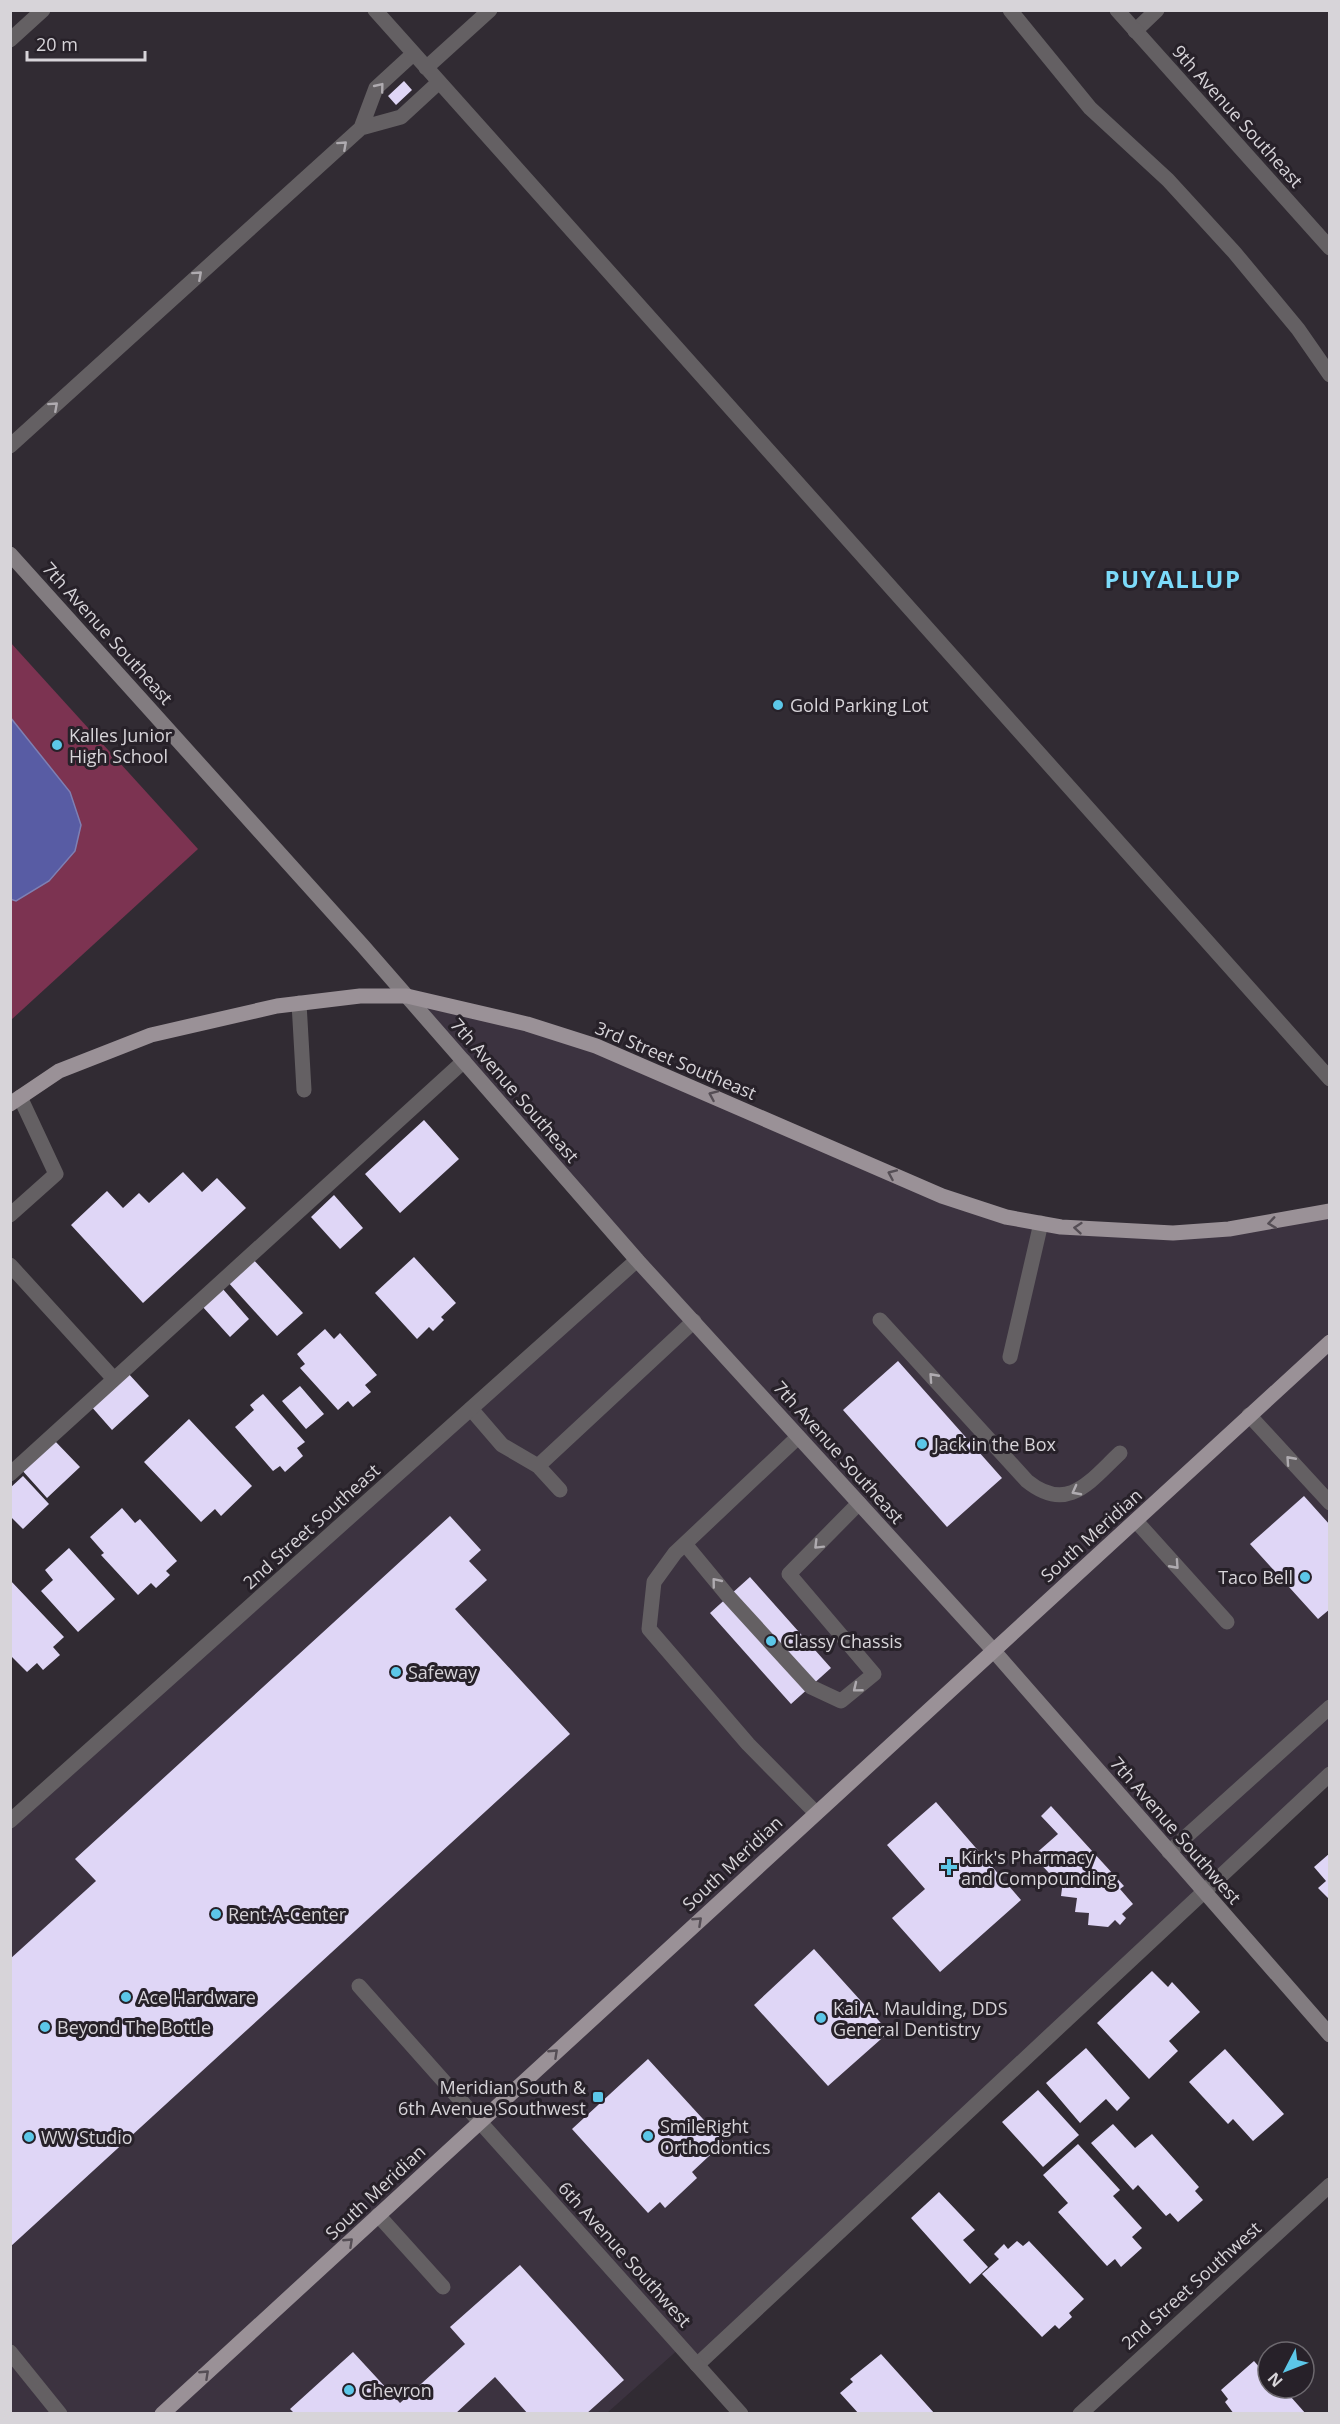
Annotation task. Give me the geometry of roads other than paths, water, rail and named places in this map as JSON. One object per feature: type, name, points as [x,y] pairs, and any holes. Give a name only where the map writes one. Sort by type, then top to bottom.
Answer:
[{"type":"main road","name":"3rd Street Southeast","points":[[15,1101],[59,1071],[152,1035],[299,1003],[360,996],[407,996],[527,1024],[596,1046],[942,1196],[1006,1217],[1117,1232],[1173,1233],[1229,1229],[1329,1211]]},
{"type":"main road","name":"South Meridian","points":[[162,2414],[1329,1342]]},
{"type":"street","points":[[10,40],[43,10]]},
{"type":"street","points":[[375,10],[1329,1079]]},
{"type":"street","points":[[426,68],[490,10]]},
{"type":"street","points":[[1010,10],[1090,108],[1168,180],[1234,252],[1298,328],[1329,375]]},
{"type":"street","name":"9th Avenue Southeast","points":[[1117,10],[1329,248]]},
{"type":"street","points":[[1135,31],[1157,10]]},
{"type":"street","points":[[361,128],[376,88],[414,54]]},
{"type":"street","points":[[10,446],[361,128],[401,117],[439,82]]},
{"type":"street","name":"7th Avenue Southeast","points":[[10,554],[407,996],[638,1260],[993,1650]]},
{"type":"street","points":[[299,1003],[304,1090]]},
{"type":"street","points":[[10,1474],[464,1062]]},
{"type":"street","points":[[10,1215],[56,1174],[15,1101]]},
{"type":"street","points":[[1010,1357],[1041,1223]]},
{"type":"street","name":"2nd Street Southeast","points":[[10,1821],[638,1260]]},
{"type":"street","points":[[10,1265],[114,1379]]},
{"type":"street","points":[[880,1320],[1019,1473],[1039,1491],[1061,1497],[1076,1492],[1120,1453]]},
{"type":"street","points":[[538,1466],[694,1322]]},
{"type":"street","points":[[471,1409],[502,1445],[538,1466],[560,1490]]},
{"type":"street","points":[[1249,1415],[1329,1503]]},
{"type":"street","points":[[798,1437],[685,1544],[654,1582],[649,1629],[748,1744],[816,1813]]},
{"type":"street","points":[[685,1544],[728,1596],[811,1687],[841,1701],[874,1674],[789,1574],[859,1503]]},
{"type":"street","points":[[1136,1521],[1227,1622]]},
{"type":"street","name":"7th Avenue Southwest","points":[[993,1650],[1329,2035]]},
{"type":"street","points":[[1169,1852],[1329,1707]]},
{"type":"street","points":[[697,2365],[1329,1774]]},
{"type":"street","name":"6th Avenue Southwest","points":[[359,1986],[741,2414]]},
{"type":"street","name":"2nd Street Southwest","points":[[1080,2414],[1329,2185]]},
{"type":"street","points":[[378,2215],[443,2288]]},
{"type":"street","points":[[10,2352],[60,2414]]},
{"type":"water","points":[[10,717],[70,792],[81,825],[75,851],[49,881],[16,901],[10,899]]},
{"type":"place","name":"Gold Parking Lot","points":[[778,705]]},
{"type":"place","name":"Kalles Junior High School","points":[[57,745]]},
{"type":"place","name":"Jack in the Box","points":[[922,1444]]},
{"type":"place","name":"Taco Bell","points":[[1305,1577]]},
{"type":"place","name":"Classy Chassis","points":[[771,1641]]},
{"type":"place","name":"Safeway","points":[[396,1672]]},
{"type":"place","name":"Kirk's Pharmacy and Compounding","points":[[949,1867]]},
{"type":"place","name":"Rent-A-Center","points":[[216,1914]]},
{"type":"place","name":"Ace Hardware","points":[[126,1997]]},
{"type":"place","name":"Kai A. Maulding, DDS General Dentistry","points":[[821,2018]]},
{"type":"place","name":"Beyond The Bottle","points":[[45,2027]]},
{"type":"place","name":"Meridian South & 6th Avenue Southwest","points":[[598,2097]]},
{"type":"place","name":"SmileRight Orthodontics","points":[[648,2136]]},
{"type":"place","name":"WW Studio","points":[[29,2137]]},
{"type":"place","name":"Chevron","points":[[349,2390]]},
{"type":"district","name":"PUYALLUP","points":[[1173,578]]}]
